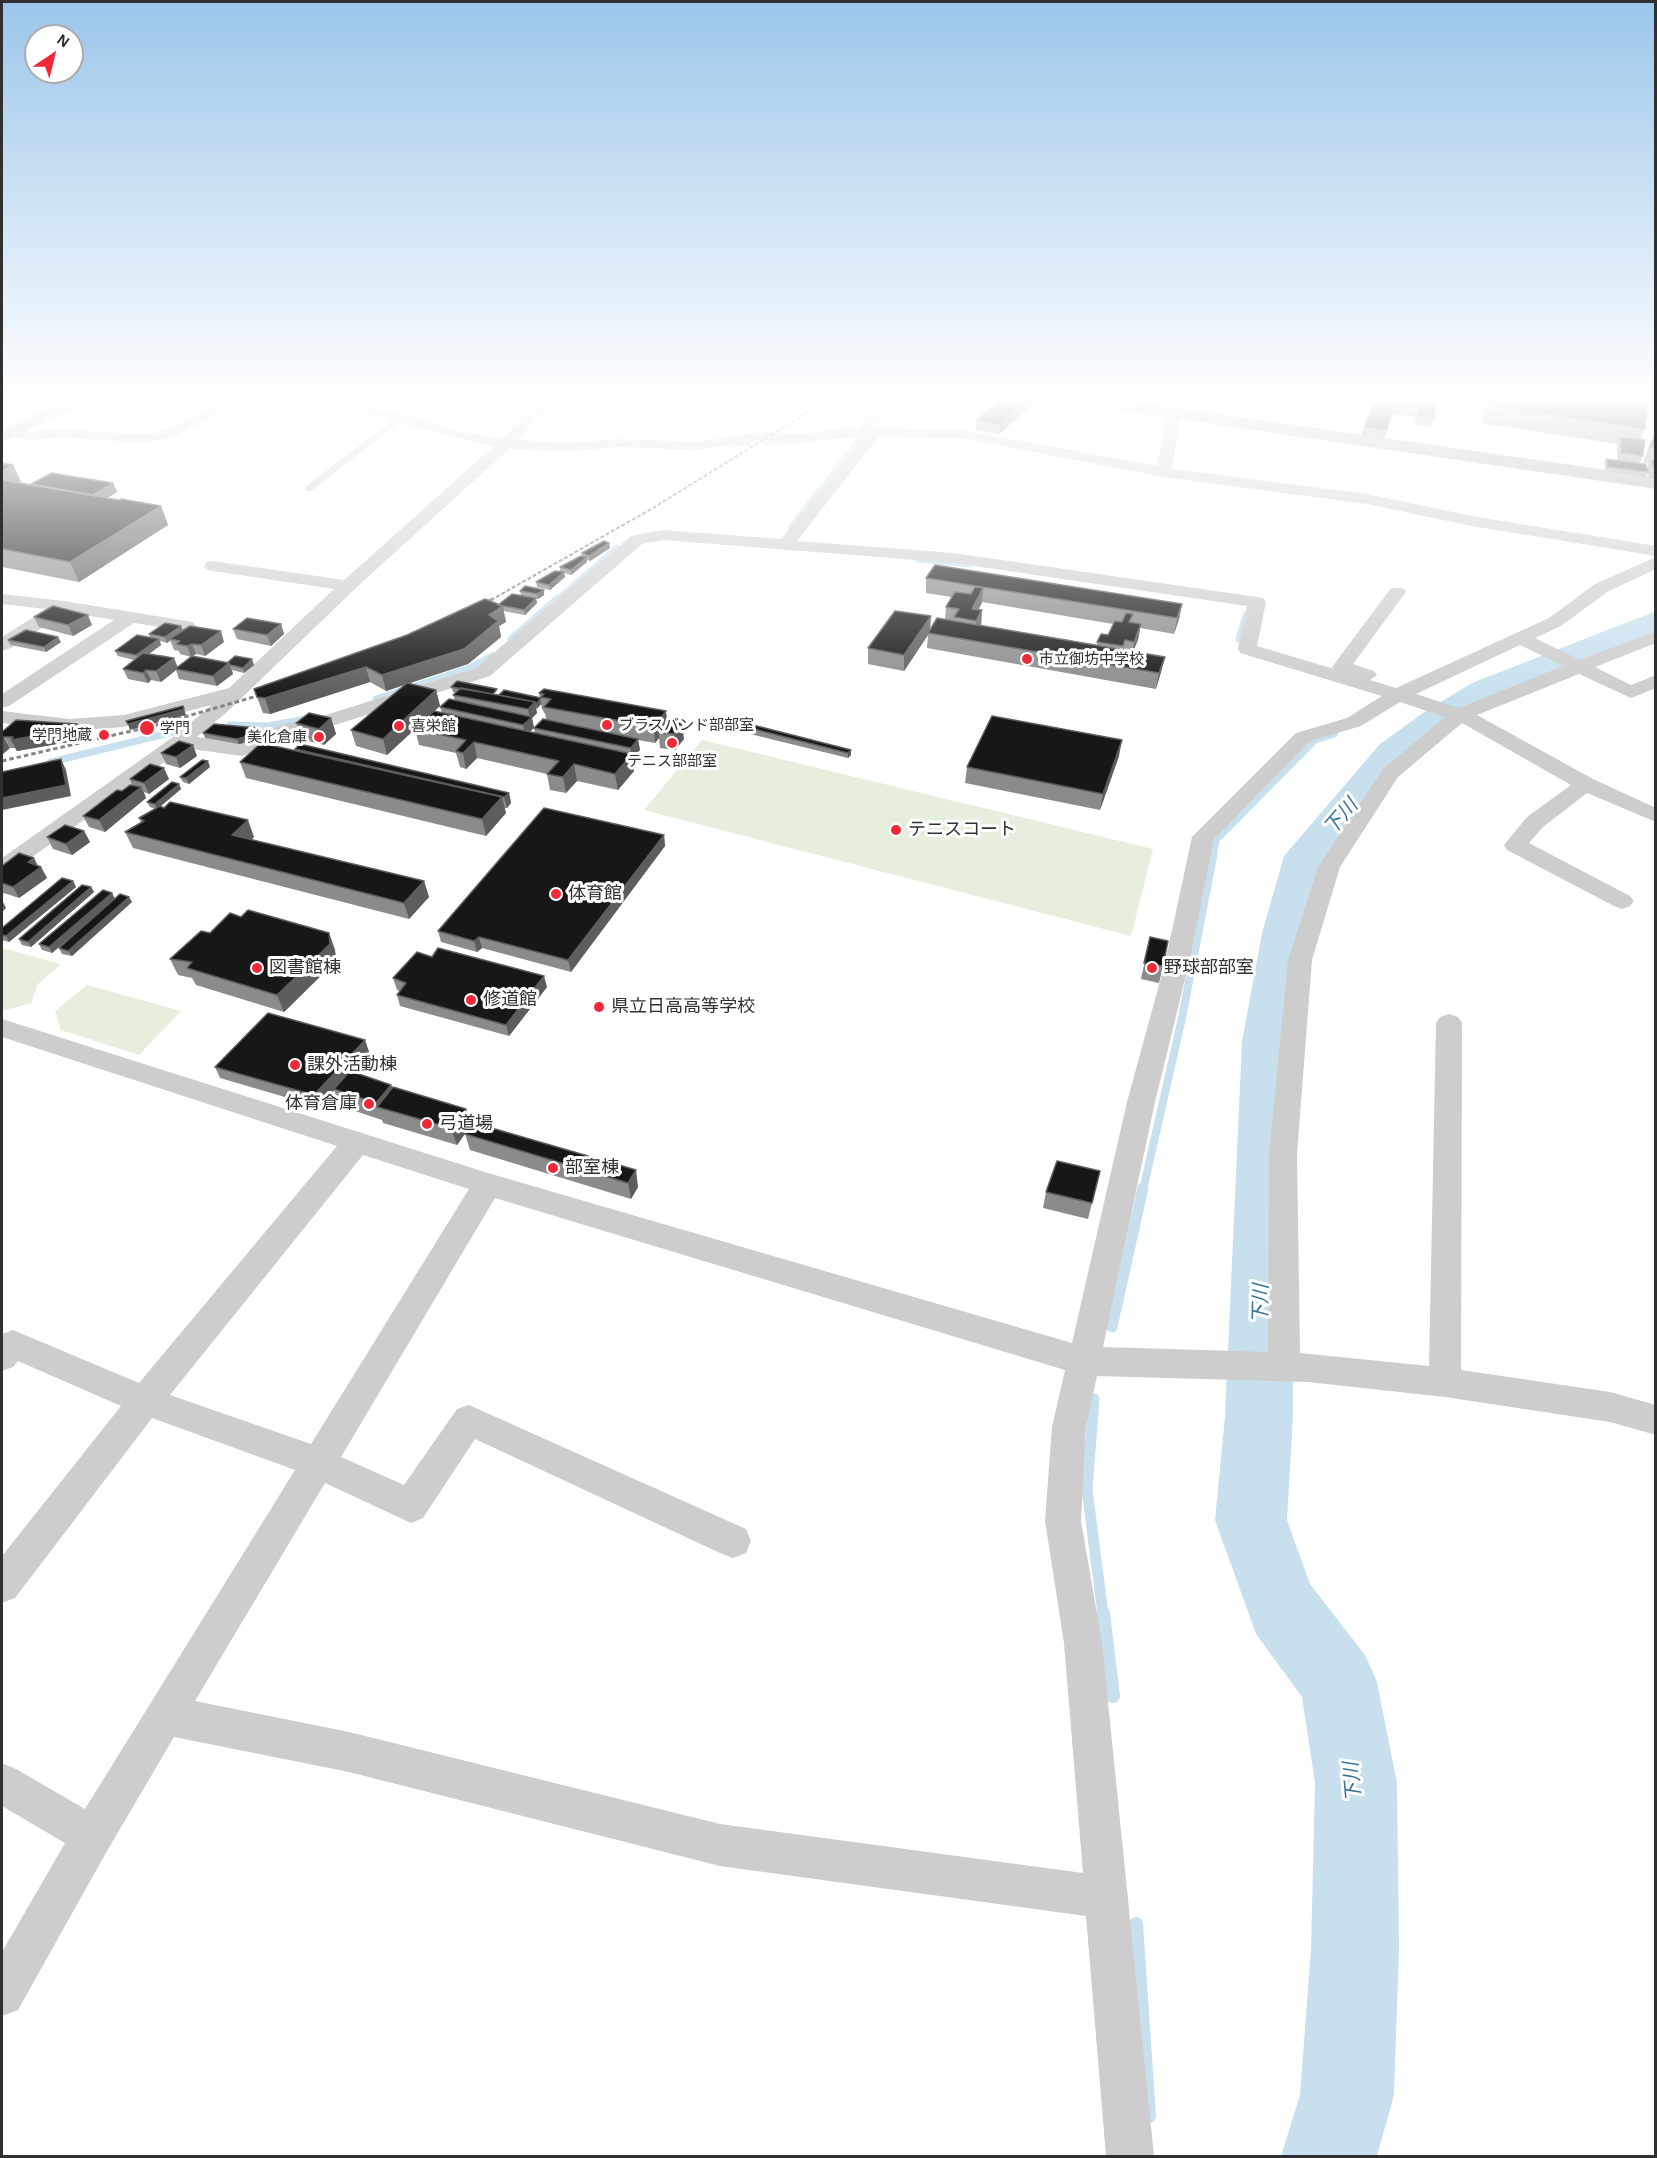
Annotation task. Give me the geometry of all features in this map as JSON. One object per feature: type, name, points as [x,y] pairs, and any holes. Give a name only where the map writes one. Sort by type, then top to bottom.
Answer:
[{"type":"street","points":[[2,868],[180,741],[237,692],[348,586],[446,498]]},
{"type":"street","points":[[786,544],[819,498]]},
{"type":"street","points":[[1350,498],[1472,521],[1656,551]]},
{"type":"street","points":[[180,741],[242,750],[290,728],[315,724],[483,672],[637,540],[663,535],[954,558],[1257,602],[1247,649],[1404,692]]},
{"type":"street","points":[[1130,2157],[1083,1643],[1063,1521],[1069,1426],[1141,1102],[1178,963],[1203,837],[1303,736],[1354,722],[1404,692],[1555,622],[1601,588],[1656,562]]},
{"type":"street","points":[[213,566],[348,586]]},
{"type":"street","points":[[1397,592],[1342,668],[1472,720],[1585,784],[1656,816]]},
{"type":"street","points":[[2,599],[64,606],[187,626]]},
{"type":"street","points":[[2,645],[64,606]]},
{"type":"street","points":[[2,702],[130,617]]},
{"type":"street","points":[[1284,1368],[1282,1154],[1300,960],[1329,867],[1390,773],[1459,715],[1656,636]]},
{"type":"street","points":[[1520,638],[1631,693],[1656,681]]},
{"type":"street","points":[[2,717],[69,725],[124,721],[237,692]]},
{"type":"street","points":[[1585,784],[1535,822],[1515,845],[1622,902]]},
{"type":"street","points":[[24,852],[48,861]]},
{"type":"street","points":[[1445,1382],[1449,1023]]},
{"type":"street","points":[[2,1029],[488,1184],[1084,1361],[1284,1368],[1445,1382],[1610,1407],[1656,1420]]},
{"type":"street","points":[[2,1585],[145,1401],[357,1142]]},
{"type":"street","points":[[2,1994],[92,1836],[488,1184]]},
{"type":"street","points":[[2,1357],[13,1344],[145,1401],[318,1463],[411,1506],[469,1420],[733,1541]]},
{"type":"street","points":[[165,1715],[349,1752],[720,1845],[1106,1897]]},
{"type":"street","points":[[2,1783],[92,1836]]},
{"type":"green space","name":"テニスコート","points":[[702,740],[1153,849],[1131,936],[644,810]]},
{"type":"green space","points":[[2,948],[61,964],[38,984],[31,1003],[2,1011]]},
{"type":"green space","points":[[87,985],[181,1011],[139,1055],[61,1030],[55,1011]]},
{"type":"building","points":[[2,498],[106,498],[161,506],[70,562],[2,549]]},
{"type":"building","points":[[604,541],[609,543],[589,556],[582,553]]},
{"type":"building","points":[[581,556],[587,557],[571,570],[560,567]]},
{"type":"building","points":[[935,565],[1182,604],[1177,618],[926,578]]},
{"type":"building","points":[[555,571],[564,572],[549,585],[536,582]]},
{"type":"building","points":[[525,586],[544,590],[537,594],[520,591]]},
{"type":"building","points":[[975,587],[983,588],[972,609],[982,610],[976,621],[954,617],[959,609],[946,607],[955,592],[971,594]]},
{"type":"building","points":[[512,594],[536,598],[524,610],[498,605]]},
{"type":"building","points":[[485,599],[503,606],[489,615],[498,621],[464,649],[382,675],[366,667],[265,698],[257,697],[254,689],[407,635]]},
{"type":"building","points":[[53,606],[88,615],[68,625],[34,617]]},
{"type":"building","points":[[895,611],[931,616],[904,655],[868,648]]},
{"type":"building","points":[[1126,613],[1133,614],[1129,622],[1141,624],[1134,642],[1125,640],[1123,646],[1097,642],[1101,634],[1108,635],[1115,621],[1122,622]]},
{"type":"building","points":[[247,618],[281,624],[267,635],[233,629]]},
{"type":"building","points":[[937,618],[1165,657],[1159,673],[928,633]]},
{"type":"building","points":[[165,623],[181,626],[165,637],[149,634]]},
{"type":"building","points":[[190,626],[221,631],[201,645],[176,644],[180,641],[169,639]]},
{"type":"building","points":[[26,630],[58,637],[44,647],[8,640]]},
{"type":"building","points":[[137,635],[159,639],[136,655],[115,651]]},
{"type":"building","points":[[143,653],[174,658],[156,671],[146,670],[143,673],[123,669]]},
{"type":"building","points":[[192,656],[229,663],[213,676],[175,669]]},
{"type":"building","points":[[235,656],[252,659],[243,668],[227,663]]},
{"type":"building","points":[[457,681],[497,689],[493,694],[451,687]]},
{"type":"building","points":[[407,683],[436,690],[383,739],[351,730]]},
{"type":"building","points":[[461,688],[535,702],[528,709],[453,695]]},
{"type":"building","points":[[544,689],[666,711],[654,727],[544,707],[551,699],[541,697],[544,694],[539,693]]},
{"type":"building","points":[[504,690],[541,698],[536,704],[499,695]]},
{"type":"building","points":[[449,699],[532,717],[523,725],[440,707]]},
{"type":"building","points":[[183,706],[184,709],[128,724],[126,721]]},
{"type":"building","points":[[434,711],[632,754],[615,774],[574,764],[563,777],[547,774],[559,761],[474,742],[463,753],[456,751],[466,740],[415,729]]},
{"type":"building","points":[[309,713],[331,718],[319,729],[296,723]]},
{"type":"building","points":[[992,716],[1122,740],[1103,794],[967,767]]},
{"type":"building","points":[[543,719],[638,739],[631,748],[534,728]]},
{"type":"building","points":[[16,720],[77,724],[69,730],[11,740],[13,737],[2,739],[2,732]]},
{"type":"building","points":[[668,720],[682,723],[674,734],[659,732]]},
{"type":"building","points":[[214,724],[258,728],[251,735],[237,739],[203,733]]},
{"type":"building","points":[[749,724],[851,750],[848,753],[746,727]]},
{"type":"building","points":[[179,741],[193,745],[176,757],[161,753]]},
{"type":"building","points":[[261,743],[502,797],[482,819],[240,762]]},
{"type":"building","points":[[300,744],[509,793],[504,797],[295,749]]},
{"type":"building","points":[[61,759],[66,785],[2,798],[2,772]]},
{"type":"building","points":[[202,760],[208,761],[186,778],[180,777]]},
{"type":"building","points":[[150,764],[164,768],[144,783],[130,779]]},
{"type":"building","points":[[172,782],[179,784],[155,804],[147,802]]},
{"type":"building","points":[[130,785],[141,787],[99,820],[83,816],[117,790],[122,791]]},
{"type":"building","points":[[170,802],[248,820],[232,835],[424,881],[404,903],[125,832],[144,821],[139,818],[160,806],[164,808]]},
{"type":"building","name":"体育館","points":[[544,808],[664,835],[568,960],[479,937],[474,941],[438,931]]},
{"type":"building","points":[[65,825],[84,831],[66,844],[47,837]]},
{"type":"building","points":[[19,853],[34,858],[28,862],[41,867],[13,887],[2,883],[2,866]]},
{"type":"building","points":[[62,878],[73,881],[6,936],[2,935],[2,928]]},
{"type":"building","points":[[82,885],[91,887],[28,942],[19,939]]},
{"type":"building","points":[[103,890],[112,893],[49,947],[39,944]]},
{"type":"building","points":[[120,894],[129,897],[68,951],[59,948]]},
{"type":"building","name":"図書館棟","points":[[248,910],[329,933],[330,944],[277,995],[187,968],[192,962],[170,959],[201,931],[210,933],[230,913],[241,917]]},
{"type":"building","points":[[1150,937],[1168,941],[1163,966],[1144,963]]},
{"type":"building","name":"修道館","points":[[438,948],[544,976],[506,1025],[397,995],[406,983],[393,978],[417,952],[432,957]]},
{"type":"building","name":"課外活動棟","points":[[268,1013],[365,1040],[314,1095],[215,1067]]},
{"type":"building","points":[[350,1071],[391,1085],[376,1103],[334,1089]]},
{"type":"building","points":[[393,1087],[466,1109],[451,1128],[377,1107]]},
{"type":"building","points":[[471,1122],[636,1170],[628,1183],[465,1134]]},
{"type":"building","points":[[1057,1161],[1100,1171],[1092,1203],[1046,1192]]},
{"type":"waterway","points":[[790,528],[813,498]]},
{"type":"waterway","points":[[556,600],[617,547]]},
{"type":"waterway","points":[[918,560],[970,565]]},
{"type":"waterway","points":[[511,639],[558,598]]},
{"type":"waterway","points":[[1239,639],[1246,615]]},
{"type":"waterway","name":"下川","points":[[1329,2156],[1347,2095],[1355,1949],[1356,1783],[1338,1682],[1282,1608],[1251,1520],[1259,1416],[1268,1041],[1286,933],[1307,856],[1395,753],[1441,718],[1486,691],[1656,622]]},
{"type":"waterway","points":[[376,699],[470,668],[492,656]]},
{"type":"waterway","points":[[230,725],[268,726],[311,718]]},
{"type":"waterway","points":[[51,762],[177,731]]},
{"type":"waterway","points":[[1213,858],[1216,840],[1315,740],[1334,734]]},
{"type":"waterway","points":[[1143,1190],[1182,1018],[1213,857]]},
{"type":"waterway","points":[[1112,1327],[1143,1188]]},
{"type":"waterway","points":[[1094,1399],[1087,1489],[1103,1614]]},
{"type":"waterway","points":[[1103,1613],[1113,1696]]},
{"type":"waterway","points":[[1136,1924],[1149,2116]]},
{"type":"railway","points":[[491,600],[670,498]]},
{"type":"railway","points":[[476,608],[494,598]]},
{"type":"railway","points":[[2,761],[153,726],[271,692]]},
{"type":"place","name":"市立御坊中学校","points":[[1027,659]]},
{"type":"place","name":"ブラスバンド部部室","points":[[607,725]]},
{"type":"place","name":"喜栄館","points":[[399,726]]},
{"type":"place","name":"学門","points":[[147,728]]},
{"type":"place","name":"学門地蔵","points":[[104,735]]},
{"type":"place","name":"美化倉庫","points":[[319,737]]},
{"type":"place","name":"テニス部部室","points":[[672,743]]},
{"type":"place","name":"テニスコート","points":[[896,830]]},
{"type":"place","name":"体育館","points":[[556,894]]},
{"type":"place","name":"図書館棟","points":[[257,968]]},
{"type":"place","name":"野球部部室","points":[[1152,968]]},
{"type":"place","name":"修道館","points":[[471,1000]]},
{"type":"place","name":"県立日高高等学校","points":[[599,1007]]},
{"type":"place","name":"課外活動棟","points":[[295,1065]]},
{"type":"place","name":"体育倉庫","points":[[369,1104]]},
{"type":"place","name":"弓道場","points":[[427,1124]]},
{"type":"place","name":"部室棟","points":[[553,1168]]}]
